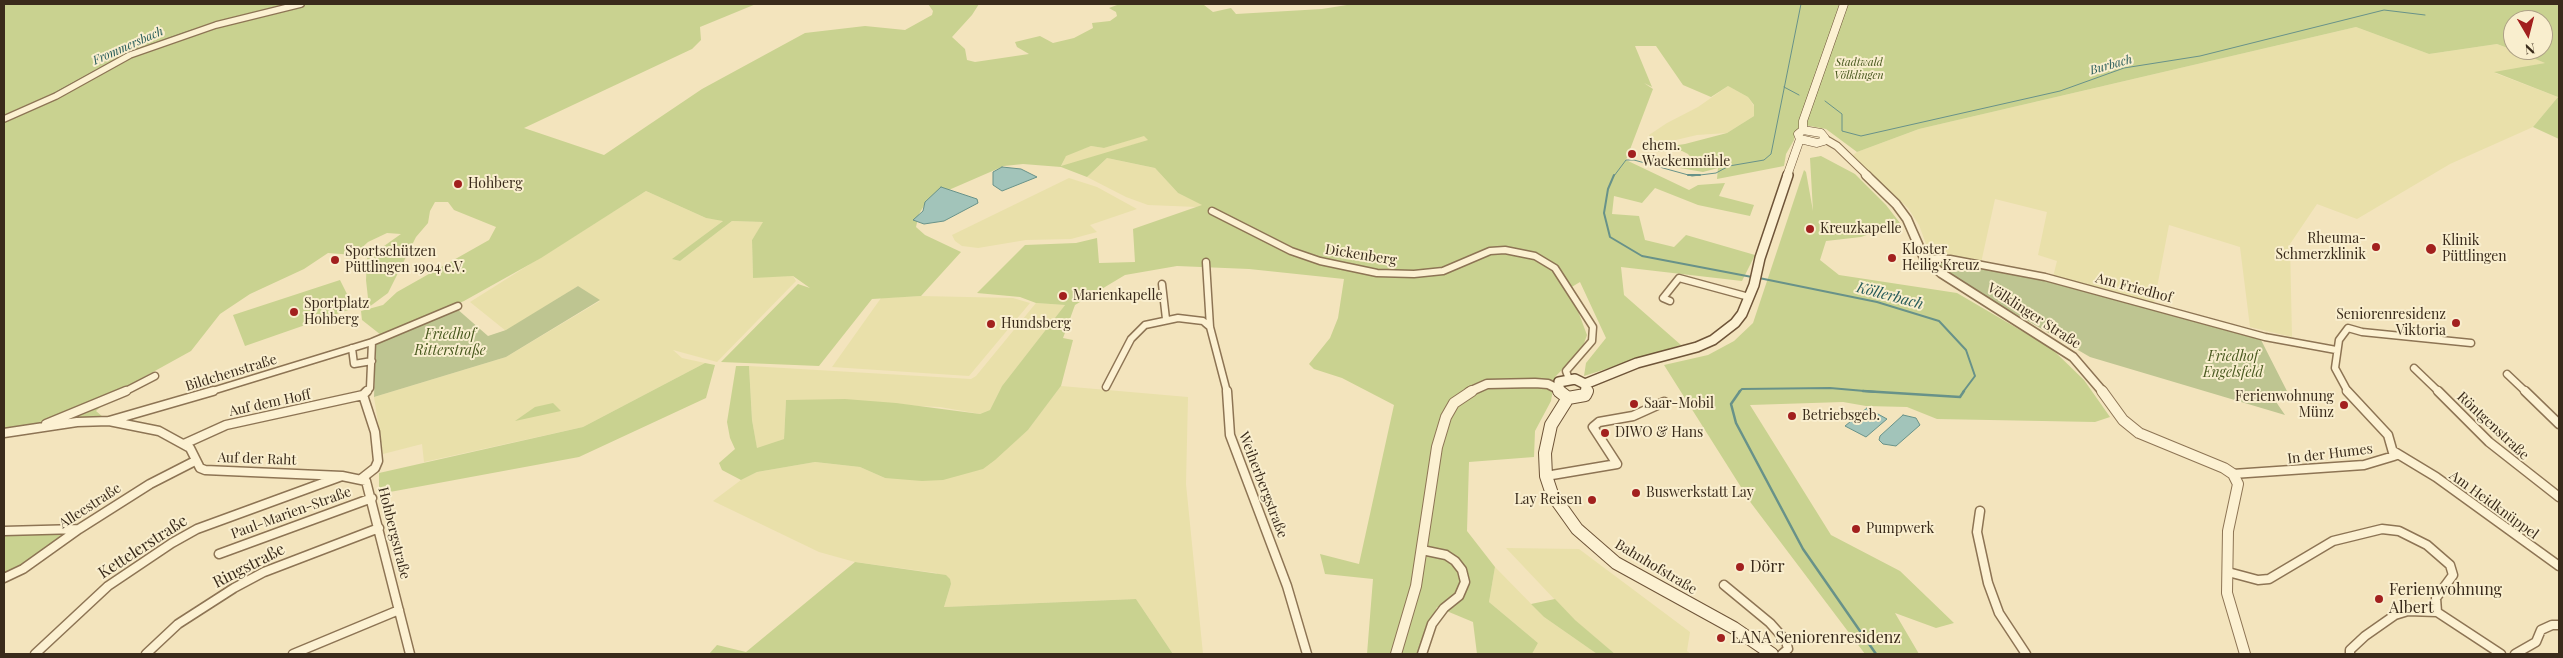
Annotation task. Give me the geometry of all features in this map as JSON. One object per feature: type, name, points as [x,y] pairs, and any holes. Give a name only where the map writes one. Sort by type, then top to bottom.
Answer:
[{"type":"main road","points":[[1585,384],[1587,392],[1585,396],[1568,398],[1558,389],[1560,382],[1569,379],[1585,384],[1601,376],[1643,362],[1697,347],[1725,331],[1742,314],[1754,286],[1806,114],[1844,4]]},
{"type":"main road","points":[[1800,139],[1810,142],[1823,141],[1823,134],[1812,130],[1807,124],[1806,114]]},
{"type":"main road","points":[[1800,139],[1812,130]]},
{"type":"main road","name":"Bahnhofstraße","points":[[1568,398],[1557,413],[1547,438],[1544,466],[1552,494],[1562,510],[1599,550],[1623,567],[1734,628],[1772,654]]},
{"type":"street","points":[[4,120],[56,96],[130,55],[187,34],[301,4]]},
{"type":"street","name":"Völklinger Straße","points":[[1823,141],[1840,150],[1903,212],[1924,258],[1957,285],[2073,357],[2088,371],[2123,420],[2131,428],[2151,440],[2211,462],[2233,474]]},
{"type":"street","name":"Dickenberg","points":[[1212,211],[1291,251],[1320,262],[1377,273],[1414,274],[1443,271],[1490,251],[1505,250],[1534,256],[1555,268],[1593,327],[1592,341],[1566,371],[1569,379]]},
{"type":"street","name":"Am Friedhof","points":[[1924,258],[1950,259],[2052,279],[2266,337],[2336,350]]},
{"type":"street","name":"Weiherbergstraße","points":[[1206,262],[1210,327],[1226,383],[1230,435],[1287,586],[1307,654]]},
{"type":"street","points":[[1670,301],[1663,298],[1679,278],[1749,296]]},
{"type":"street","points":[[1162,284],[1166,319]]},
{"type":"street","name":"Bildchenstraße","points":[[4,433],[42,426],[110,421],[243,383],[372,342],[458,306]]},
{"type":"street","points":[[1106,387],[1118,362],[1139,329],[1166,319],[1178,318],[1203,321],[1210,327]]},
{"type":"street","points":[[2336,350],[2339,340],[2348,328],[2362,332],[2471,343]]},
{"type":"street","points":[[363,395],[370,388],[372,342]]},
{"type":"street","points":[[352,348],[354,364],[372,361]]},
{"type":"street","name":"In der Humes","points":[[2233,474],[2364,465],[2394,453],[2388,435],[2346,390],[2335,368],[2336,350]]},
{"type":"street","name":"Röntgenstraße","points":[[2414,368],[2489,442],[2559,498]]},
{"type":"street","points":[[2507,374],[2559,424]]},
{"type":"street","points":[[42,426],[125,392],[155,376]]},
{"type":"street","points":[[1396,654],[1408,621],[1422,550],[1437,447],[1446,417],[1454,404],[1466,394],[1487,384],[1535,383],[1548,384],[1558,389]]},
{"type":"street","name":"Auf dem Hoff","points":[[184,444],[226,425],[363,395]]},
{"type":"street","name":"Hohbergstraße","points":[[363,395],[375,432],[378,461],[375,468],[361,479],[366,481],[372,498],[410,654]]},
{"type":"street","points":[[1546,476],[1617,464],[1593,427],[1599,422],[1633,416],[1664,402]]},
{"type":"street","points":[[110,421],[158,431],[190,448],[194,461]]},
{"type":"street","name":"Am Heidknüppel","points":[[2394,453],[2414,464],[2559,566]]},
{"type":"street","name":"Auf der Raht","points":[[194,461],[200,468],[205,470],[342,476],[361,479]]},
{"type":"street","name":"Alleestraße","points":[[4,578],[23,569],[79,529],[150,484],[194,461]]},
{"type":"street","points":[[2233,474],[2238,484],[2228,532],[2227,593],[2245,654]]},
{"type":"street","name":"Kettelerstraße","points":[[35,654],[108,586],[172,542],[197,529],[342,476]]},
{"type":"street","name":"Paul-Marien-Straße","points":[[219,554],[372,498]]},
{"type":"street","points":[[1980,511],[1977,532],[1981,559],[1988,583],[1999,613],[2026,654]]},
{"type":"street","name":"Ringstraße","points":[[146,654],[178,624],[234,588],[272,569],[380,528]]},
{"type":"street","points":[[4,531],[79,529]]},
{"type":"street","points":[[2228,572],[2258,580],[2269,579],[2333,541],[2382,529],[2399,531],[2427,545],[2450,565],[2453,575],[2436,598],[2437,612]]},
{"type":"street","points":[[1422,550],[1446,556],[1455,561],[1462,570],[1465,582],[1460,596],[1444,608],[1432,624],[1422,654]]},
{"type":"street","points":[[1724,585],[1770,622],[1786,641],[1788,649],[1782,654]]},
{"type":"street","points":[[293,654],[399,610]]},
{"type":"street","points":[[2350,654],[2350,650],[2365,636],[2395,615],[2408,611],[2437,612],[2501,654]]},
{"type":"street","points":[[2515,654],[2536,642],[2537,635],[2541,630],[2552,625],[2559,625]]},
{"type":"shaded area","points":[[2356,27],[2429,54],[2497,44],[2503,46],[2503,60],[2538,60],[2546,63],[2495,73],[2558,97],[2533,127],[2450,164],[2357,219],[2317,204],[2290,244],[2292,337],[2250,327],[2240,247],[2169,225],[2154,303],[2053,277],[2057,261],[2038,255],[2047,212],[1995,199],[1981,263],[1930,255],[1919,225],[1908,208],[1852,156],[1857,152],[1919,129]]},
{"type":"shaded area","points":[[1728,86],[1748,97],[1754,106],[1754,116],[1727,133],[1697,135],[1659,144],[1649,143],[1649,135],[1698,107]]},
{"type":"shaded area","points":[[1145,135],[1149,140],[1061,167],[1066,155],[1091,146],[1104,148]]},
{"type":"shaded area","points":[[1107,158],[1155,168],[1178,193],[1203,205],[1197,207],[1148,205],[1126,197],[1087,177]]},
{"type":"shaded area","points":[[1069,178],[1097,187],[1137,209],[1090,225],[1097,232],[1071,239],[1026,240],[978,248],[962,246],[955,241],[952,235]]},
{"type":"shaded area","points":[[646,191],[706,218],[724,220],[673,259],[680,261],[732,221],[764,222],[752,240],[753,277],[793,276],[796,281],[717,362],[673,350],[682,358],[705,363],[583,427],[424,462],[422,444],[383,454],[374,397],[506,357],[600,301],[578,286],[506,331],[470,302]]},
{"type":"shaded area","points":[[921,296],[1013,298],[1030,303],[969,376],[832,367],[881,298]]},
{"type":"shaded area","points":[[1036,303],[1065,305],[1002,386],[990,410],[980,414],[940,407],[786,400],[784,439],[757,449],[752,420],[749,366],[971,379],[976,376]]},
{"type":"shaded area","points":[[1061,386],[1188,397],[1186,484],[1203,654],[1173,654],[1136,599],[944,607],[951,584],[936,573],[855,562],[819,552],[713,501],[741,480],[757,472],[815,462],[860,467],[885,478],[968,472],[982,469],[1028,430]]},
{"type":"shaded area","points":[[1506,548],[1579,549],[1690,632],[1687,651],[1691,654],[1615,654],[1574,620]]},
{"type":"shaded area","points":[[1495,567],[1544,617],[1597,654],[1532,654],[1538,643],[1489,602]]},
{"type":"green space","name":"Stadtwald Völklingen","points":[[4,4],[756,4],[700,27],[701,40],[692,49],[524,128],[604,155],[702,89],[805,33],[865,26],[905,30],[932,15],[933,11],[928,4],[979,4],[972,15],[952,37],[965,49],[967,60],[975,62],[1029,54],[1017,47],[1015,42],[1040,36],[1053,43],[1074,38],[1093,28],[1092,23],[1110,21],[1117,16],[1116,12],[1109,8],[1117,5],[1207,4],[1204,5],[1213,12],[1231,8],[1236,14],[1322,9],[1353,4],[2559,4],[2559,139],[2533,127],[2558,97],[2494,72],[2545,63],[2538,60],[2553,60],[2553,10],[2503,10],[2503,46],[2497,44],[2429,54],[2356,27],[1919,129],[1857,152],[1826,129],[1799,124],[1800,129],[1795,131],[1794,140],[1786,154],[1784,166],[1717,179],[1718,168],[1703,172],[1662,165],[1673,163],[1671,160],[1692,159],[1682,151],[1658,152],[1658,148],[1685,144],[1727,133],[1754,116],[1754,105],[1748,97],[1728,86],[1711,97],[1683,85],[1656,46],[1635,46],[1652,87],[1644,83],[1653,89],[1626,160],[1689,190],[1698,185],[1725,183],[1719,196],[1754,205],[1750,216],[1698,205],[1655,188],[1642,203],[1614,196],[1612,214],[1639,216],[1645,240],[1674,247],[1686,235],[1755,255],[1742,281],[1621,267],[1624,295],[1681,345],[1584,376],[1586,363],[1606,338],[1580,282],[1565,291],[1578,311],[1587,335],[1582,349],[1555,377],[1551,401],[1535,431],[1534,457],[1469,462],[1467,531],[1495,567],[1489,602],[1538,643],[1532,654],[1477,654],[1473,622],[1437,607],[1418,654],[1367,654],[1373,579],[1325,574],[1320,554],[1359,564],[1394,405],[1342,378],[1314,369],[1309,364],[1330,338],[1338,318],[1344,279],[1249,269],[1177,266],[1125,275],[1075,305],[1063,338],[1073,340],[1061,386],[1028,430],[983,469],[943,480],[922,481],[885,478],[860,467],[815,462],[757,472],[741,480],[722,470],[719,463],[735,449],[730,438],[727,422],[736,366],[749,366],[752,420],[757,448],[784,439],[786,400],[845,399],[896,403],[980,414],[990,410],[1002,386],[1065,305],[1036,303],[1020,297],[977,293],[1025,245],[1076,243],[1097,238],[1099,263],[1135,262],[1133,229],[1202,205],[1178,193],[1155,168],[1107,158],[1087,177],[1061,167],[1023,164],[1004,166],[928,199],[919,214],[916,227],[925,235],[961,252],[921,296],[872,299],[819,366],[721,362],[798,284],[810,288],[793,276],[753,278],[752,240],[763,222],[732,221],[680,261],[672,259],[723,221],[706,218],[646,191],[541,258],[464,301],[381,335],[362,320],[361,311],[383,305],[397,292],[489,240],[496,227],[454,210],[448,202],[435,202],[430,211],[428,223],[416,237],[388,293],[369,307],[366,280],[367,258],[401,234],[387,233],[368,242],[354,255],[328,253],[304,269],[250,294],[220,314],[191,351],[115,393],[96,411],[103,417],[4,431]],"holes":[[[1144,136],[1148,140],[1061,166],[1066,156],[1091,146],[1104,148]]]},
{"type":"green space","points":[[1821,156],[1855,174],[1886,205],[1900,223],[1861,237],[1826,241],[1820,260],[1839,275],[1957,293],[2051,348],[2084,380],[2110,417],[2095,422],[1937,419],[1907,407],[1866,406],[1843,402],[1750,405],[1831,535],[1900,571],[1954,623],[1936,628],[1895,613],[1919,654],[1865,654],[1751,503],[1664,365],[1708,355],[1734,341],[1753,323],[1804,170],[1806,172],[1813,211],[1810,158]]},
{"type":"green space","name":"Friedhof Engelsfeld","points":[[1934,261],[1950,261],[2036,278],[2260,338],[2290,397],[2272,396],[2285,415],[2090,357],[1959,281]]},
{"type":"green space","name":"Sportplatz Hohberg","points":[[340,280],[354,308],[245,346],[233,315]]},
{"type":"green space","name":"Friedhof Ritterstraße","points":[[578,286],[600,300],[506,357],[374,397],[376,340],[456,308],[488,336],[506,330]]},
{"type":"green space","points":[[705,363],[715,365],[706,398],[579,457],[379,494],[379,473],[583,427]]},
{"type":"green space","points":[[553,403],[561,411],[515,421],[535,407]]},
{"type":"green space","points":[[65,532],[67,534],[34,558],[4,574],[4,535]]},
{"type":"green space","points":[[855,562],[946,575],[950,579],[951,584],[944,607],[1136,599],[1173,654],[709,654],[717,645],[746,652]]},
{"type":"green space","points":[[1555,599],[1575,620],[1615,654],[1597,654],[1544,617],[1531,604]]},
{"type":"water","points":[[1002,167],[1021,169],[1037,177],[1002,191],[993,185],[993,172]]},
{"type":"water","points":[[941,187],[977,199],[978,203],[944,221],[924,224],[913,220],[923,211],[925,202]]},
{"type":"water","points":[[1867,408],[1887,419],[1866,437],[1845,426]]},
{"type":"water","points":[[1903,415],[1916,418],[1920,425],[1896,446],[1883,444],[1879,440],[1880,436]]},
{"type":"waterway","name":"Köllerbach","points":[[1784,87],[1801,4]]},
{"type":"waterway","name":"Burbach","points":[[1825,101],[1842,114],[1842,131],[1861,136],[2060,91],[2124,68],[2200,56],[2384,10],[2425,15]]},
{"type":"waterway","name":"Frommersbach","points":[[135,50],[192,30]]},
{"type":"waterway","name":"Frommersbach","points":[[4,116],[47,97],[126,54]]},
{"type":"waterway","name":"Köllerbach","points":[[1700,175],[1716,173],[1729,166],[1764,160],[1771,154],[1784,87]]},
{"type":"waterway","name":"Burbach","points":[[1784,87],[1799,95]]},
{"type":"waterway","name":"Köllerbach","points":[[1614,176],[1626,160],[1634,160],[1688,175]]},
{"type":"waterway","name":"Köllerbach","points":[[1614,175],[1608,189],[1604,213],[1610,237],[1642,256],[1752,277]]},
{"type":"waterway","name":"Köllerbach","points":[[1688,175],[1700,175]]},
{"type":"waterway","name":"Köllerbach","points":[[1688,175],[1700,175]]},
{"type":"waterway","name":"Köllerbach","points":[[1759,278],[1877,302],[1939,321],[1966,350],[1975,376],[1963,392]]},
{"type":"waterway","name":"Köllerbach","points":[[1740,391],[1742,389],[1830,388],[1868,391]]},
{"type":"waterway","name":"Köllerbach","points":[[1740,391],[1731,404],[1736,423],[1803,549],[1876,654]]},
{"type":"waterway","name":"Köllerbach","points":[[1863,391],[1868,391]]},
{"type":"waterway","name":"Köllerbach","points":[[1868,391],[1960,397],[1964,391]]},
{"type":"waterway","name":"Köllerbach","points":[[1868,391],[1876,392]]},
{"type":"place","name":"ehem. Wackenmühle","points":[[1632,154]]},
{"type":"place","name":"Hohberg","points":[[458,184]]},
{"type":"place","name":"Kreuzkapelle","points":[[1810,229]]},
{"type":"place","name":"Rheuma- Schmerzklinik","points":[[2376,247]]},
{"type":"place","name":"Klinik Püttlingen","points":[[2431,249]]},
{"type":"place","name":"Kloster Heilig Kreuz","points":[[1892,258]]},
{"type":"place","name":"Sportschützen Püttlingen 1904 e.V.","points":[[335,260]]},
{"type":"place","name":"Marienkapelle","points":[[1063,296]]},
{"type":"place","name":"Sportplatz Hohberg","points":[[294,312]]},
{"type":"place","name":"Seniorenresidenz Viktoria","points":[[2456,323]]},
{"type":"place","name":"Hundsberg","points":[[991,324]]},
{"type":"place","name":"Saar-Mobil","points":[[1634,404]]},
{"type":"place","name":"Ferienwohnung Münz","points":[[2344,405]]},
{"type":"place","name":"Betriebsgeb.","points":[[1792,416]]},
{"type":"place","name":"DIWO & Hans","points":[[1605,433]]},
{"type":"place","name":"Buswerkstatt Lay","points":[[1636,493]]},
{"type":"place","name":"Lay Reisen","points":[[1592,500]]},
{"type":"place","name":"Pumpwerk","points":[[1856,529]]},
{"type":"place","name":"Dörr","points":[[1740,567]]},
{"type":"place","name":"Ferienwohnung Albert","points":[[2379,599]]},
{"type":"place","name":"LANA Seniorenresidenz","points":[[1721,638]]}]
